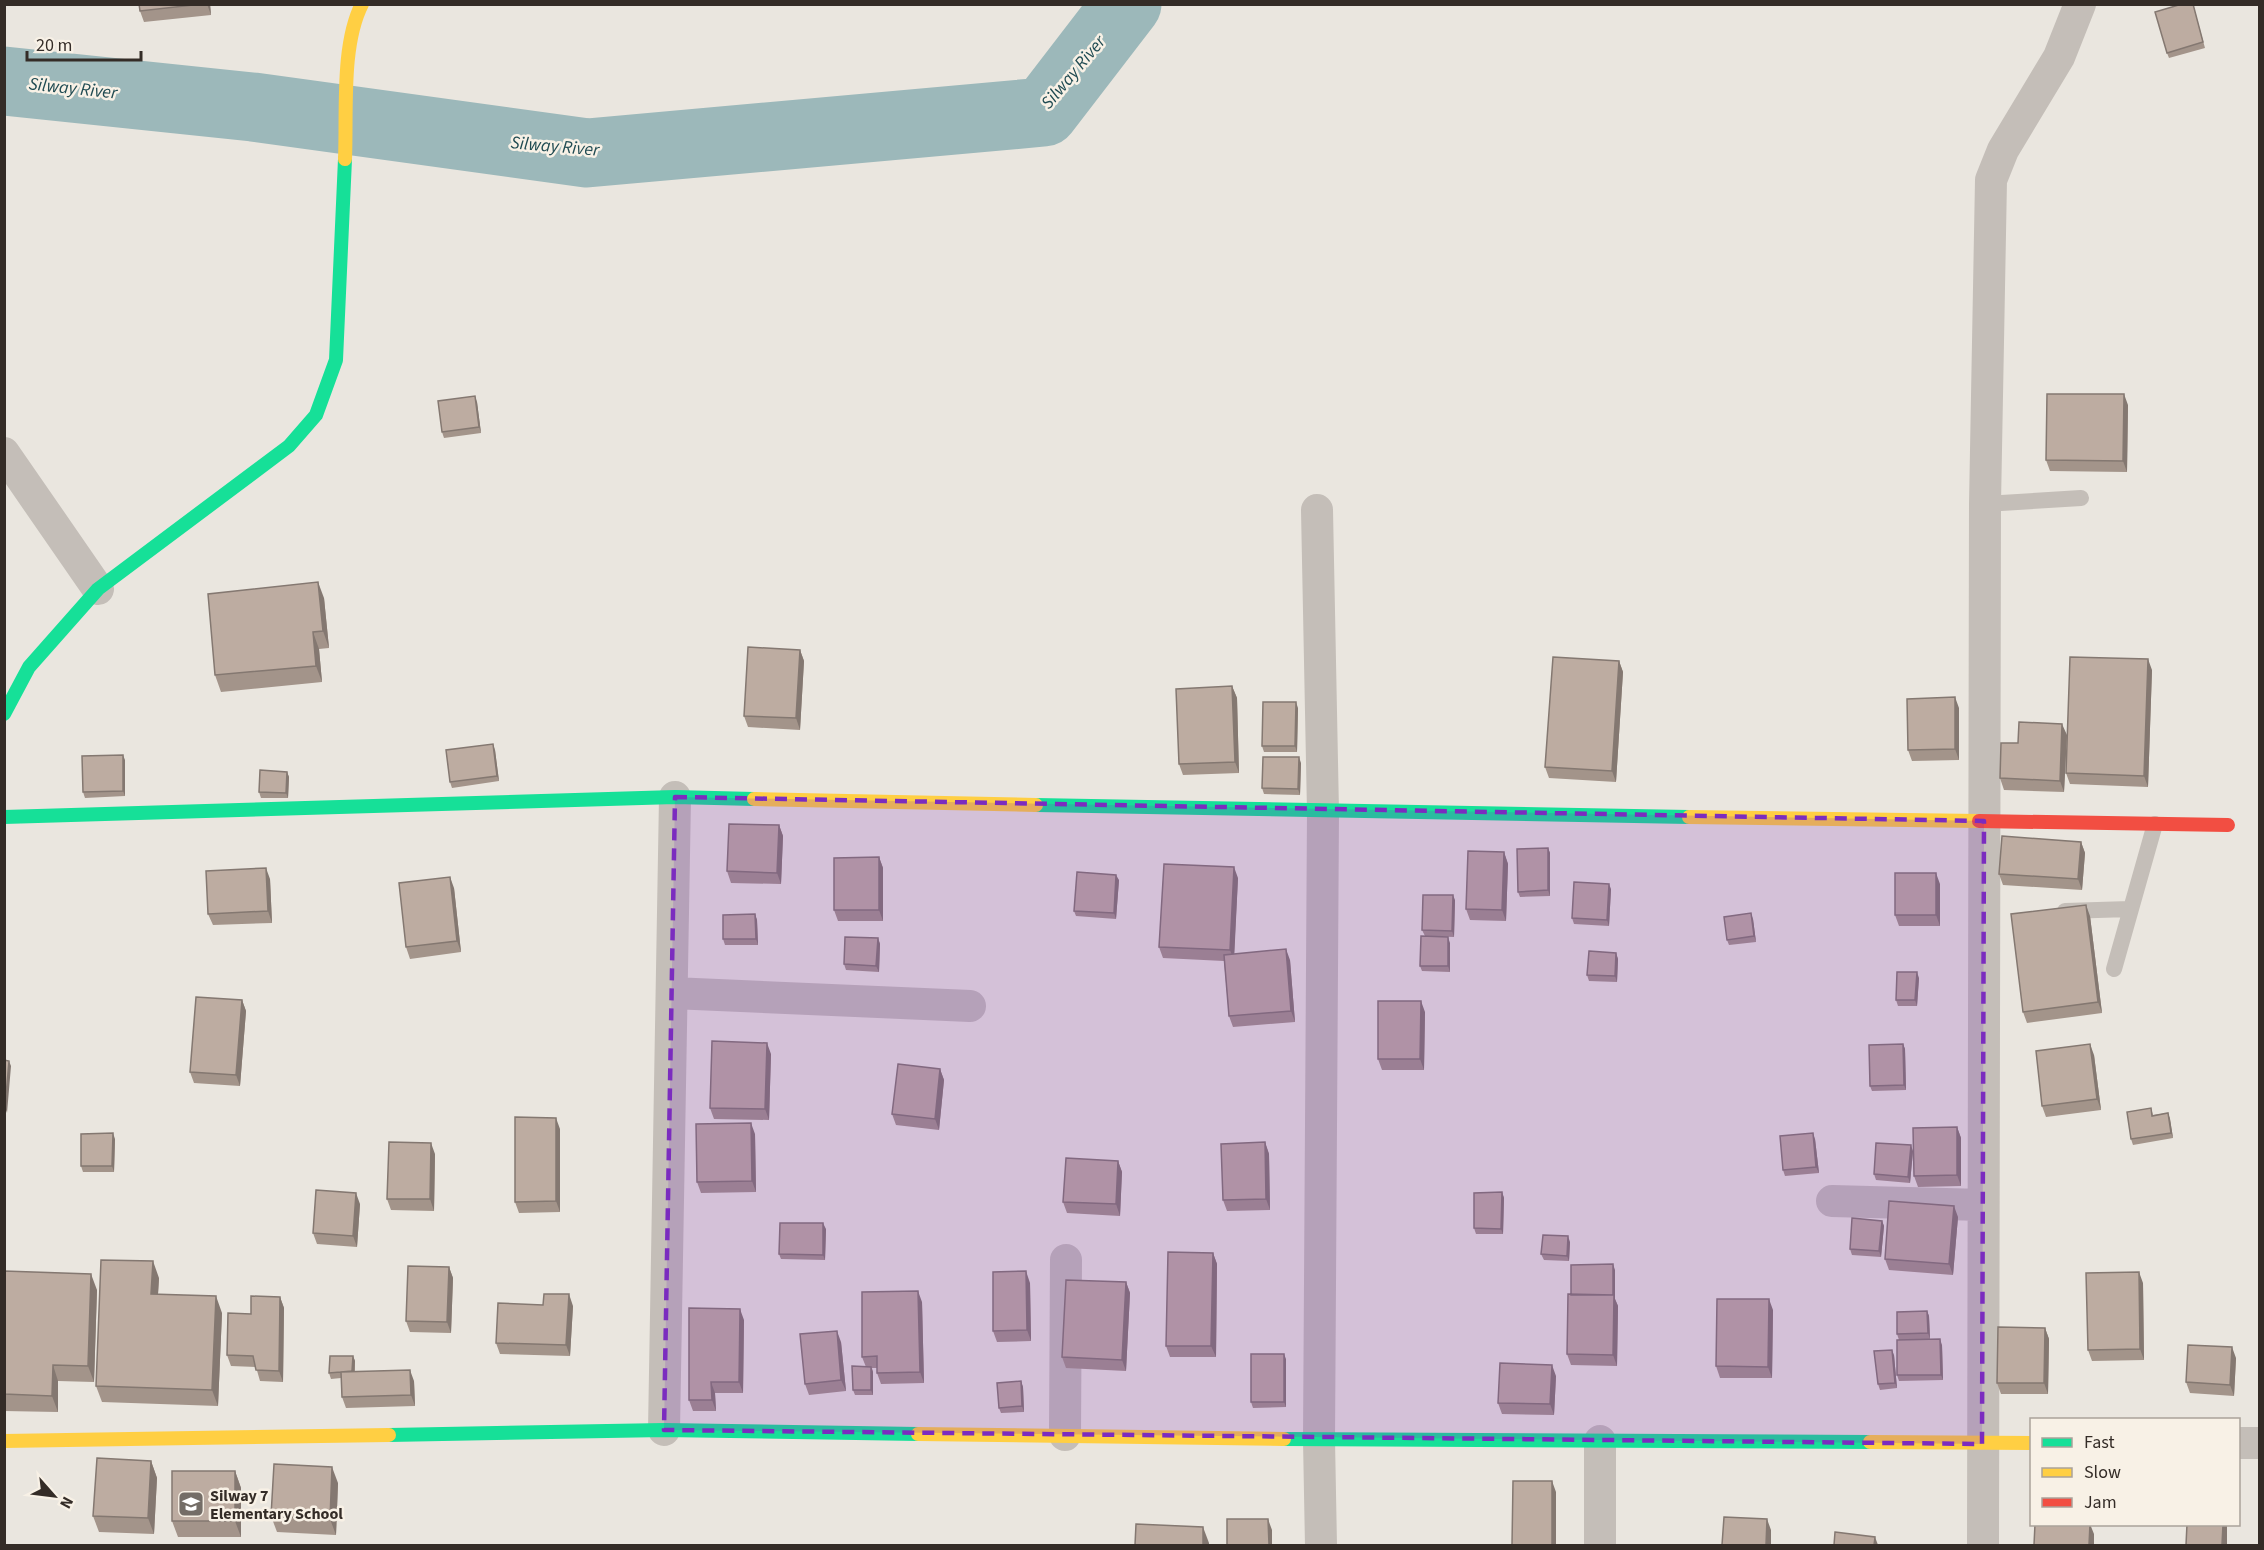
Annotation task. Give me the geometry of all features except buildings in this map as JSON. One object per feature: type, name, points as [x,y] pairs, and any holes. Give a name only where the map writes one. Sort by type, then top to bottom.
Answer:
[{"type":"street","points":[[1983,1545],[1985,504],[1991,180],[2003,150],[2059,57],[2080,4]]},
{"type":"street","points":[[4,714],[29,667],[98,589],[289,446],[316,415],[336,360],[352,8]]},
{"type":"street","points":[[4,453],[98,589]]},
{"type":"street","points":[[1317,510],[1323,812],[1319,1440],[1321,1545]]},
{"type":"street","points":[[664,1430],[675,797]]},
{"type":"street","points":[[4,817],[675,797],[1323,812],[2228,825]]},
{"type":"street","points":[[672,993],[970,1006]]},
{"type":"street","points":[[1832,1201],[1983,1205]]},
{"type":"street","points":[[1065,1435],[1066,1260]]},
{"type":"street","points":[[4,1441],[664,1430],[1319,1440],[2030,1443]]},
{"type":"street","points":[[1600,1442],[1600,1545]]},
{"type":"street","points":[[2240,1443],[2259,1443]]},
{"type":"lane","points":[[1985,504],[2081,498]]},
{"type":"lane","points":[[2114,969],[2156,824]]},
{"type":"lane","points":[[2044,912],[2130,909]]},
{"type":"highlighted area","points":[[675,797],[1984,821],[1982,1444],[664,1430]]},
{"type":"waterway","name":"Silway River","points":[[4,81],[253,107],[587,153],[1044,112],[1127,4]]},
{"type":"traffic: fast","points":[[4,714],[29,667],[98,589],[289,446],[316,415],[336,360],[345,159]]},
{"type":"traffic: fast","points":[[4,817],[675,797],[754,799]]},
{"type":"traffic: fast","points":[[1036,805],[1689,817]]},
{"type":"traffic: fast","points":[[389,1435],[664,1430],[918,1434]]},
{"type":"traffic: fast","points":[[1284,1439],[1870,1442]]},
{"type":"traffic: slow","points":[[345,159],[348,59],[355,21],[362,4]]},
{"type":"traffic: slow","points":[[754,799],[1036,805]]},
{"type":"traffic: slow","points":[[1689,817],[1979,821]]},
{"type":"traffic: slow","points":[[918,1434],[1284,1439]]},
{"type":"traffic: slow","points":[[4,1441],[389,1435]]},
{"type":"traffic: slow","points":[[1870,1442],[2030,1443]]},
{"type":"traffic: jam","points":[[1979,821],[2228,825]]},
{"type":"place","name":"Silway 7 Elementary School","points":[[191,1504]]}]
